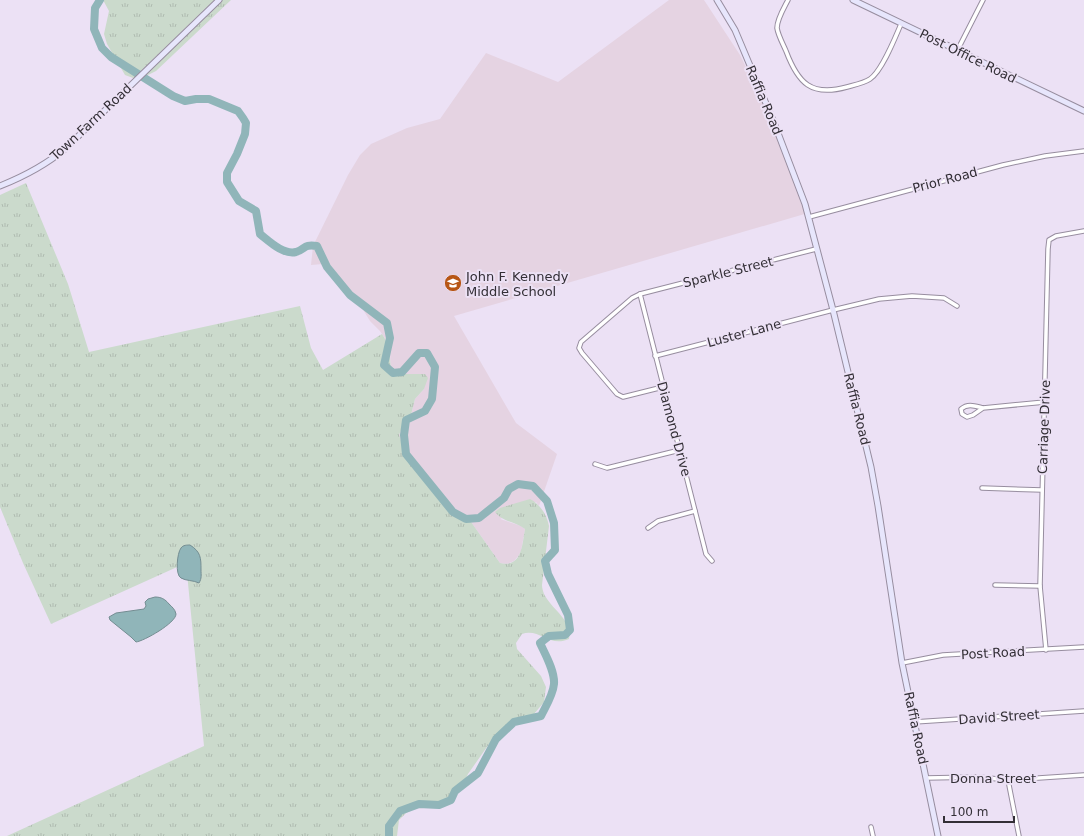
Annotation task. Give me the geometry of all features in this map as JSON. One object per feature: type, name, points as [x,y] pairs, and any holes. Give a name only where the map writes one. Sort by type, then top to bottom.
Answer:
[{"type":"main road","name":"Town Farm Road","points":[[0,186],[32,172],[57,156],[219,0]]},
{"type":"main road","name":"Raffia Road","points":[[718,0],[735,30],[773,120],[809,217],[871,467],[902,663],[938,836]]},
{"type":"main road","name":"Post Office Road","points":[[853,0],[1084,111]]},
{"type":"street","points":[[788,0],[779,19],[777,29],[797,76],[806,84],[815,89],[835,90],[870,79],[878,71],[901,24]]},
{"type":"street","points":[[957,51],[983,0]]},
{"type":"street","name":"Prior Road","points":[[809,217],[1003,165],[1045,156],[1084,151]]},
{"type":"street","name":"Carriage Drive","points":[[1046,650],[1040,586],[1049,240],[1056,236],[1084,231]]},
{"type":"street","name":"Sparkle Street","points":[[640,294],[816,249]]},
{"type":"street","points":[[640,294],[632,298],[581,342],[579,348],[617,394],[623,397],[663,387]]},
{"type":"street","name":"Diamond Drive","points":[[640,294],[706,554],[712,562]]},
{"type":"street","name":"Luster Lane","points":[[655,356],[833,310],[879,300],[912,296],[944,298],[956,306]]},
{"type":"street","points":[[983,408],[967,417],[962,414],[961,409],[965,405],[983,408],[1045,402]]},
{"type":"street","points":[[595,464],[607,468],[680,450]]},
{"type":"street","points":[[982,488],[1042,490]]},
{"type":"street","points":[[648,528],[658,520],[695,511]]},
{"type":"street","points":[[995,585],[1040,586]]},
{"type":"street","name":"Post Road","points":[[902,663],[943,655],[1084,647]]},
{"type":"street","name":"David Street","points":[[914,722],[1084,711]]},
{"type":"street","name":"Donna Street","points":[[926,778],[978,777],[1008,780],[1084,775]]},
{"type":"street","points":[[1008,780],[1019,836]]},
{"type":"street","points":[[871,827],[873,836]]},
{"type":"shaded area","name":"John F. Kennedy Middle School","points":[[669,0],[704,0],[740,55],[758,92],[808,213],[454,316],[516,423],[557,454],[539,506],[536,502],[500,519],[521,526],[525,529],[519,555],[514,561],[507,564],[500,563],[469,519],[431,488],[416,471],[402,443],[399,435],[402,428],[409,423],[415,399],[424,389],[425,374],[396,374],[391,369],[390,354],[386,340],[380,331],[370,321],[362,308],[339,285],[327,267],[323,264],[311,265],[313,246],[348,175],[360,155],[371,144],[407,128],[440,119],[486,53],[558,82]]},
{"type":"shaded area","points":[[190,545],[196,550],[200,559],[201,580],[199,583],[185,580],[179,576],[178,573],[178,554],[183,546]]},
{"type":"shaded area","points":[[155,597],[166,601],[173,608],[176,614],[175,618],[165,627],[146,638],[136,642],[110,620],[109,617],[116,613],[144,609],[146,606],[145,602],[148,599]]},
{"type":"green space","points":[[103,0],[231,0],[156,71],[146,76],[133,78],[125,75],[107,44],[104,34],[109,11]]},
{"type":"green space","points":[[26,183],[68,284],[89,352],[300,306],[311,348],[323,370],[382,334],[388,347],[391,369],[397,374],[425,374],[428,378],[424,389],[415,399],[409,423],[402,428],[399,435],[416,471],[431,488],[445,498],[447,503],[469,519],[500,563],[507,564],[517,559],[522,548],[525,529],[498,516],[495,512],[500,508],[530,499],[540,507],[545,514],[549,526],[542,588],[547,600],[565,620],[569,632],[569,639],[556,641],[528,633],[522,634],[516,643],[517,649],[541,676],[546,687],[544,702],[534,714],[501,731],[489,744],[468,774],[461,789],[456,794],[443,801],[423,804],[406,813],[399,820],[397,836],[7,836],[204,746],[186,563],[51,624],[23,563],[0,507],[0,195]]},
{"type":"waterway","points":[[100,0],[95,8],[94,29],[102,48],[111,57],[173,96],[185,101],[209,99],[238,111],[243,118],[246,123],[245,134],[227,173],[227,182],[239,201],[256,211],[260,234],[276,247],[286,251],[296,252],[307,246],[317,246],[327,267],[350,295],[387,323],[390,338],[384,365],[393,373],[402,372],[419,353],[427,353],[435,367],[432,399],[425,411],[406,420],[404,435],[406,454],[453,512],[466,519],[479,518],[504,498],[509,489],[518,484],[533,486],[547,501],[554,523],[555,550],[545,561],[548,574],[568,615],[570,630],[565,635],[549,636],[540,643],[554,679],[549,700],[541,716],[514,722],[496,739],[478,773],[455,791],[451,800],[439,805],[419,804],[400,811],[389,826],[389,836]]},
{"type":"place","name":"John F. Kennedy Middle School","points":[[453,283]]}]
